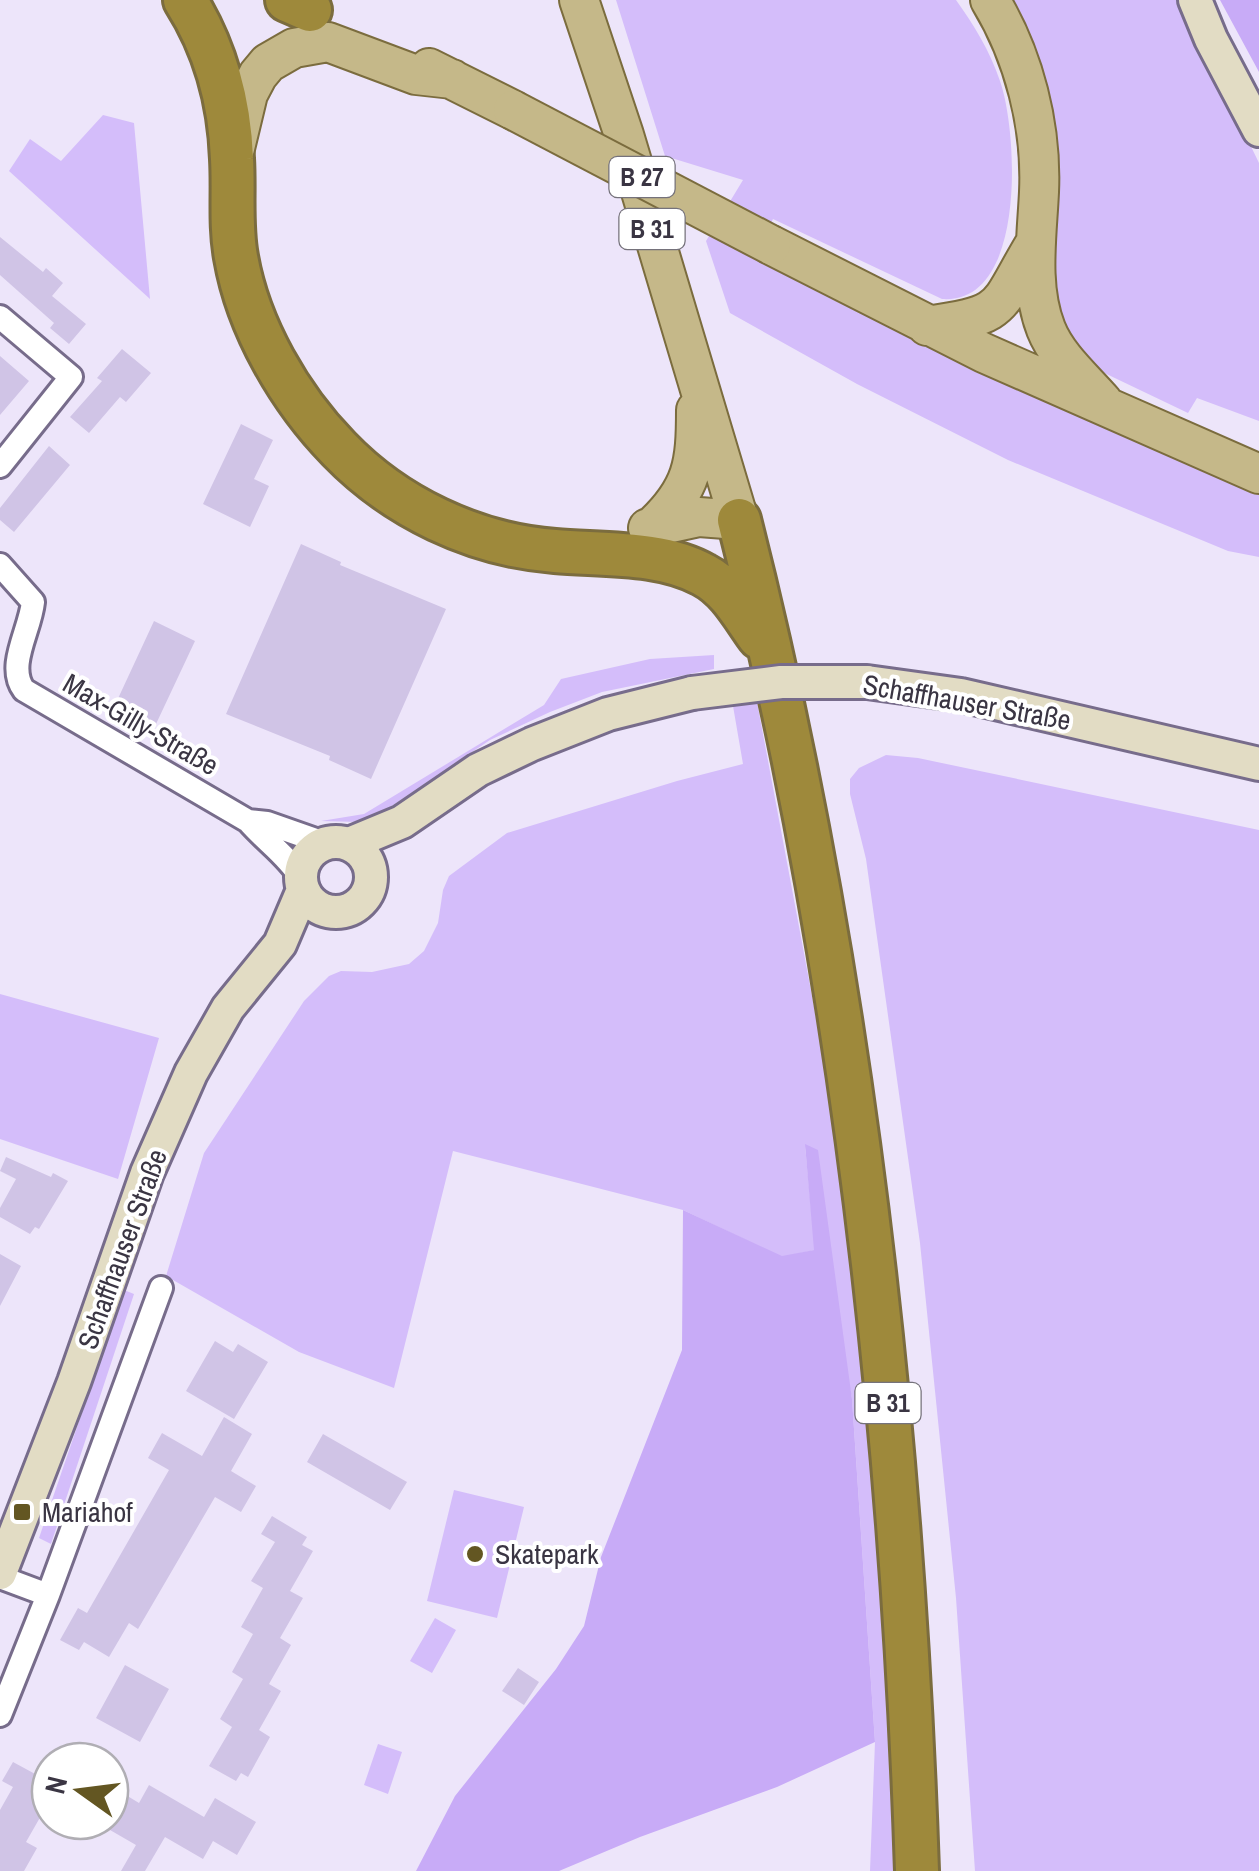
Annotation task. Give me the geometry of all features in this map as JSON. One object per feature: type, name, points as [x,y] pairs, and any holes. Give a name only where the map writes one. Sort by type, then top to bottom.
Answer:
[{"type":"highway","points":[[185,0],[216,60],[232,156],[236,256],[247,298],[281,372],[339,450],[412,508],[502,542],[576,552],[651,543],[723,588],[771,654]]},
{"type":"highway","name":"B 31","points":[[739,520],[771,654],[825,938],[874,1268],[902,1571],[917,1871]]},
{"type":"main road","points":[[990,0],[1021,66],[1035,127],[1039,188],[1034,245],[1042,315],[1050,339],[1111,411]]},
{"type":"main road","points":[[1195,0],[1259,130]]},
{"type":"main road","name":"B 27","points":[[297,3],[452,78],[928,326],[1259,474]]},
{"type":"main road","name":"B 31","points":[[587,8],[739,520]]},
{"type":"main road","points":[[232,156],[248,94],[258,75],[268,63],[294,48],[328,42],[416,75],[452,78]]},
{"type":"main road","points":[[928,326],[972,319],[993,310],[1008,293],[1034,245]]},
{"type":"main road","points":[[651,543],[693,471],[695,367]]},
{"type":"main road","points":[[651,543],[713,540],[739,520]]},
{"type":"main road","name":"Schaffhauser Straße","points":[[348,852],[402,822],[478,770],[608,714],[692,693],[781,682],[867,682],[977,698],[1259,763]]},
{"type":"main road","points":[[348,852],[370,887],[360,903],[344,912],[329,912],[311,902],[302,884],[307,857],[348,852]]},
{"type":"main road","name":"Schaffhauser Straße","points":[[280,944],[302,884]]},
{"type":"main road","name":"Schaffhauser Straße","points":[[2,1561],[74,1382],[148,1173],[192,1073],[228,1008],[280,944],[329,912]]},
{"type":"street","points":[[0,317],[71,377],[0,466]]},
{"type":"street","name":"Max-Gilly-Straße","points":[[0,566],[33,602],[30,625],[16,662],[18,682],[24,690],[248,821],[292,862],[302,884]]},
{"type":"street","name":"Max-Gilly-Straße","points":[[248,821],[267,823],[348,852]]},
{"type":"street","points":[[0,1715],[161,1288]]},
{"type":"street","points":[[2,1561],[48,1595]]},
{"type":"shaded area","points":[[616,0],[956,0],[996,70],[1010,137],[1010,211],[1002,246],[989,275],[970,293],[942,299],[773,219],[757,251],[1259,490],[1259,557],[1228,551],[1008,460],[857,384],[730,313],[706,241],[743,180],[665,156]]},
{"type":"shaded area","points":[[1005,0],[1180,0],[1259,163],[1259,421],[1197,398],[1188,413],[1096,369],[1053,319]]},
{"type":"shaded area","points":[[1220,0],[1259,0],[1259,72]]},
{"type":"shaded area","points":[[103,115],[134,123],[150,299],[9,171],[30,139],[61,161]]},
{"type":"shaded area","points":[[714,655],[714,669],[602,692],[490,740],[377,816],[359,822],[321,821],[364,814],[544,705],[561,679],[650,659]]},
{"type":"shaded area","points":[[757,702],[838,1135],[857,1291],[888,1651],[895,1871],[870,1871],[875,1742],[852,1399],[805,1145],[815,1250],[782,1257],[683,1210],[453,1151],[394,1388],[299,1352],[166,1276],[204,1153],[304,1001],[329,976],[341,971],[372,972],[409,964],[424,951],[438,923],[449,876],[507,833],[743,764],[733,706]]},
{"type":"shaded area","points":[[886,755],[918,758],[1259,830],[1259,1871],[975,1871],[956,1598],[920,1243],[866,859],[850,794],[850,779],[859,768]]},
{"type":"shaded area","points":[[0,994],[159,1038],[118,1179],[0,1139]]},
{"type":"shaded area","points":[[805,1144],[818,1150],[852,1399],[875,1742],[777,1787],[559,1871],[416,1871],[455,1796],[556,1669],[584,1626],[601,1557],[682,1350],[683,1210],[782,1256],[814,1250]]},
{"type":"shaded area","points":[[124,1290],[134,1294],[51,1544],[39,1538]]},
{"type":"shaded area","name":"Skatepark","points":[[454,1490],[524,1507],[497,1618],[427,1601]]},
{"type":"shaded area","points":[[435,1618],[456,1630],[432,1673],[410,1661]]},
{"type":"shaded area","points":[[378,1744],[402,1752],[388,1794],[364,1785]]},
{"type":"building","points":[[0,237],[63,283],[52,296],[86,324],[69,344],[50,328],[54,323],[0,275]]},
{"type":"building","points":[[122,349],[151,373],[126,402],[120,397],[89,433],[70,417],[102,381],[97,378]]},
{"type":"building","points":[[0,356],[29,381],[0,415]]},
{"type":"building","points":[[241,424],[273,440],[254,479],[269,486],[250,527],[203,504]]},
{"type":"building","points":[[49,446],[70,465],[14,532],[0,520],[0,508]]},
{"type":"building","points":[[301,544],[341,562],[340,565],[446,609],[371,779],[329,760],[330,756],[226,714]]},
{"type":"building","points":[[154,621],[195,641],[156,724],[115,705]]},
{"type":"building","points":[[6,1157],[68,1181],[39,1229],[35,1227],[30,1234],[0,1217],[0,1208],[16,1179],[0,1171]]},
{"type":"building","points":[[0,1254],[21,1266],[0,1306]]},
{"type":"building","points":[[215,1341],[233,1352],[238,1344],[268,1362],[234,1419],[186,1391]]},
{"type":"building","points":[[224,1417],[252,1434],[231,1471],[256,1486],[241,1512],[215,1497],[138,1629],[129,1623],[109,1657],[84,1642],[79,1650],[60,1640],[78,1608],[87,1613],[169,1470],[148,1458],[162,1433],[202,1456]]},
{"type":"building","points":[[323,1434],[407,1482],[390,1510],[307,1462]]},
{"type":"building","points":[[272,1516],[307,1537],[302,1545],[313,1551],[290,1591],[303,1598],[280,1638],[291,1645],[269,1684],[281,1691],[259,1730],[270,1737],[248,1777],[241,1773],[236,1781],[209,1766],[232,1727],[220,1719],[243,1679],[232,1672],[253,1634],[241,1627],[263,1588],[251,1581],[275,1542],[261,1534]]},
{"type":"building","points":[[125,1665],[169,1689],[140,1742],[96,1718]]},
{"type":"building","points":[[518,1668],[539,1682],[524,1705],[502,1691]]},
{"type":"building","points":[[13,1762],[30,1771],[30,1835],[26,1842],[37,1848],[24,1871],[0,1871],[0,1810],[13,1787],[2,1781]]},
{"type":"building","points":[[149,1785],[204,1817],[215,1798],[256,1822],[237,1855],[213,1841],[203,1859],[165,1837],[145,1871],[121,1871],[136,1845],[129,1841],[130,1798],[139,1803]]},
{"type":"place","name":"Mariahof","points":[[22,1512]]},
{"type":"place","name":"Skatepark","points":[[475,1554]]}]
